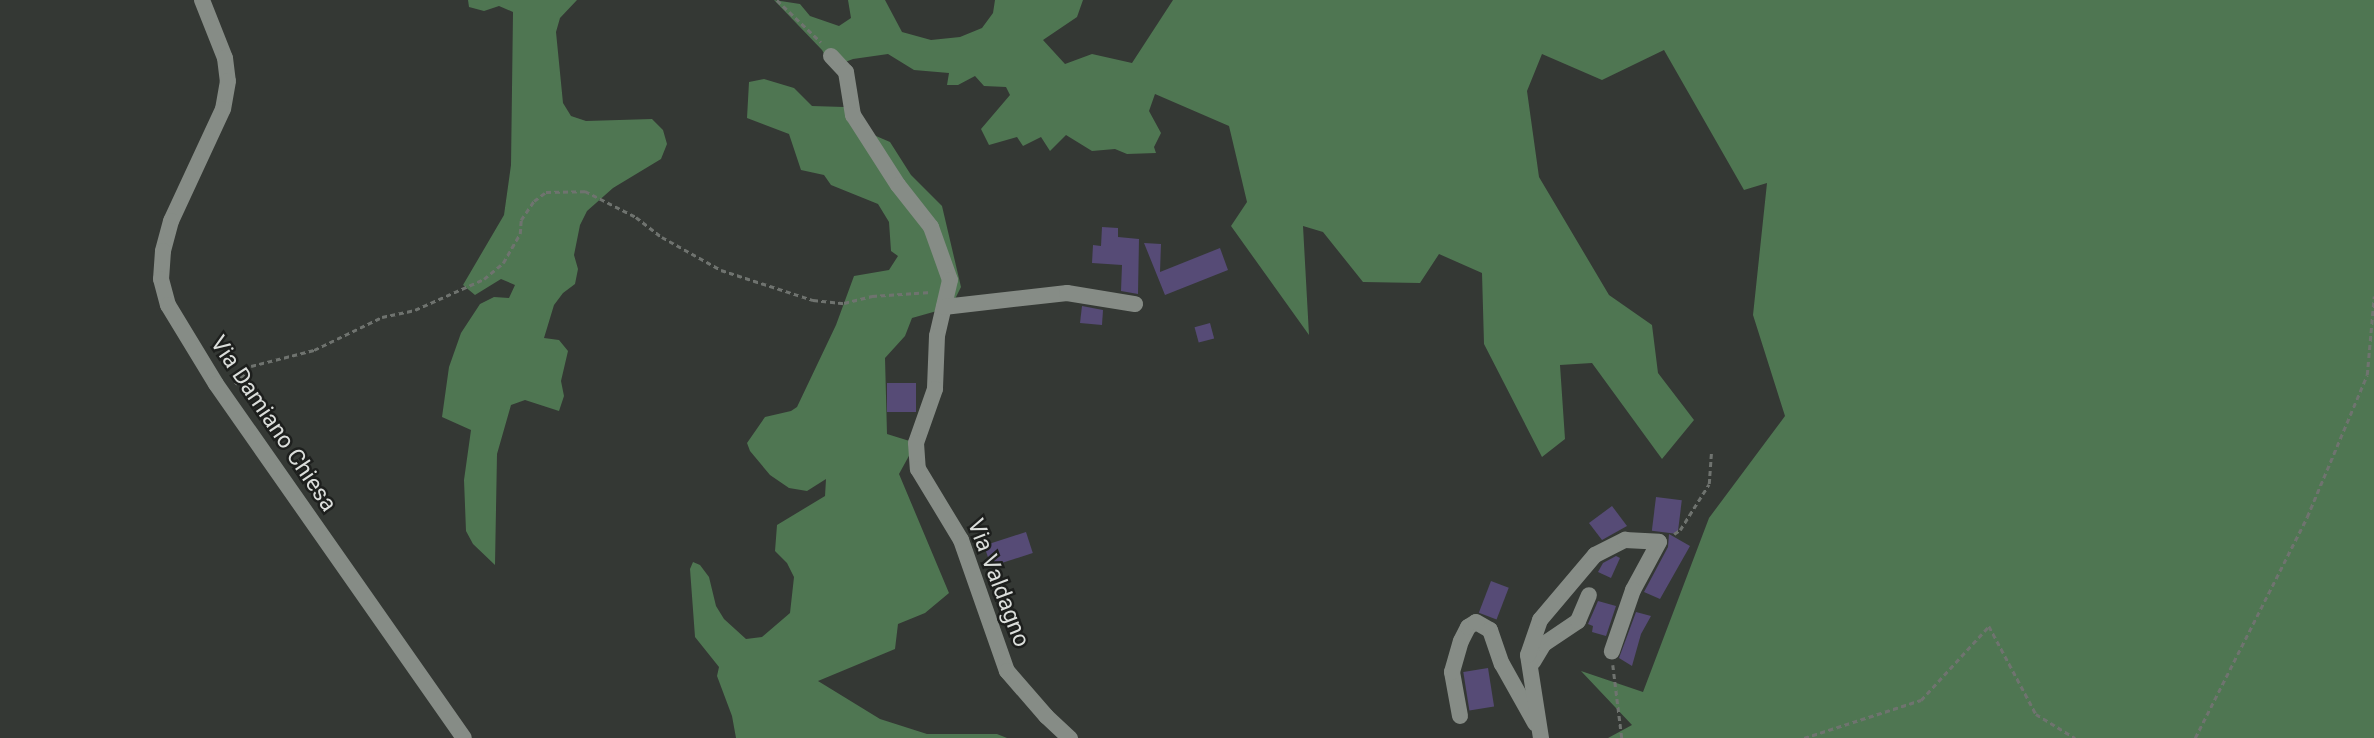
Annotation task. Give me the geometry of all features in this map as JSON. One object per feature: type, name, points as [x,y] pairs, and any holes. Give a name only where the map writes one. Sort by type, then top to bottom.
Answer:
[{"type":"street","name":"Via Damiano Chiesa","points":[[202,0],[225,58],[228,81],[223,109],[171,221],[163,251],[161,279],[168,305],[226,398],[464,738]]},
{"type":"street","name":"Via Valdagno","points":[[831,56],[846,72],[853,115],[862,132],[931,227],[950,280],[937,336],[934,389],[916,443],[918,469],[961,540],[1007,671],[1046,716],[1070,738]]},
{"type":"street","points":[[944,307],[1031,294],[1067,293],[1135,304]]},
{"type":"street","points":[[1540,735],[1528,655],[1540,620],[1595,555],[1625,540],[1659,542],[1633,590],[1612,651]]},
{"type":"street","points":[[1530,668],[1544,644],[1578,621],[1589,595]]},
{"type":"street","points":[[1460,716],[1452,672],[1461,641],[1468,627],[1476,622],[1490,630],[1502,664],[1540,735]]},
{"type":"path","points":[[777,0],[816,36],[831,56]]},
{"type":"path","points":[[226,398],[251,366],[314,350],[382,317],[415,310],[484,279],[502,263],[520,234],[521,220],[534,201],[546,192],[585,191],[636,217],[662,237],[721,270],[813,300],[844,303],[872,296],[932,292],[949,285]]},
{"type":"path","points":[[2195,738],[2306,517],[2367,375],[2374,296]]},
{"type":"path","points":[[1659,542],[1680,530],[1705,491],[1709,484],[1712,452]]},
{"type":"path","points":[[1804,738],[1922,700],[1989,626],[2036,714],[2075,738]]},
{"type":"path","points":[[1612,651],[1622,738]]},
{"type":"green space","points":[[468,0],[577,0],[560,18],[556,32],[563,103],[571,116],[586,121],[652,119],[663,130],[667,144],[661,159],[613,188],[587,211],[580,225],[574,255],[578,269],[575,284],[563,293],[554,305],[544,338],[559,340],[568,351],[561,381],[564,396],[559,411],[525,400],[511,405],[497,454],[495,565],[473,544],[466,531],[464,480],[471,430],[442,417],[449,367],[461,333],[480,304],[494,297],[509,298],[515,285],[501,279],[475,295],[463,285],[504,215],[511,165],[513,12],[499,6],[484,11],[469,7]]},
{"type":"green space","points":[[774,0],[800,4],[810,16],[839,26],[851,18],[848,0],[885,0],[902,32],[931,40],[960,37],[982,28],[993,13],[995,0],[1083,0],[1077,17],[1043,40],[1065,64],[1092,54],[1132,63],[1173,0],[2374,0],[2374,738],[1608,738],[1632,725],[1581,671],[1643,692],[1709,518],[1785,416],[1753,315],[1767,183],[1744,190],[1664,50],[1602,80],[1542,54],[1527,91],[1539,177],[1609,295],[1652,325],[1658,373],[1694,420],[1662,459],[1592,363],[1560,365],[1565,439],[1542,457],[1484,344],[1482,273],[1439,254],[1420,283],[1363,282],[1323,232],[1303,226],[1309,335],[1231,226],[1247,202],[1229,126],[1155,94],[1149,111],[1161,133],[1154,147],[1156,153],[1127,154],[1115,149],[1092,151],[1066,135],[1050,151],[1041,137],[1023,146],[1017,137],[989,145],[981,129],[1010,95],[1006,87],[984,86],[975,76],[958,85],[947,85],[949,73],[914,70],[888,54],[853,59],[832,67],[822,50]]},
{"type":"green space","points":[[764,79],[794,88],[812,106],[844,107],[862,130],[890,142],[911,175],[942,206],[961,287],[951,307],[912,318],[905,336],[885,358],[887,434],[916,443],[899,474],[949,593],[925,613],[898,624],[895,649],[818,681],[880,719],[927,734],[997,734],[1007,738],[736,738],[732,716],[717,676],[719,667],[695,637],[690,569],[693,562],[700,565],[709,577],[716,606],[724,619],[746,639],[762,637],[790,613],[794,577],[787,563],[775,551],[777,525],[825,496],[826,479],[807,491],[789,488],[770,475],[750,451],[747,443],[765,417],[797,407],[836,325],[854,276],[889,270],[898,256],[891,251],[889,222],[878,204],[831,185],[824,175],[801,170],[789,134],[747,118],[749,82]]},
{"type":"building","points":[[1102,227],[1118,228],[1118,237],[1139,239],[1138,294],[1121,291],[1122,265],[1092,263],[1093,245],[1101,246]]},
{"type":"building","points":[[1144,243],[1161,244],[1160,272],[1220,248],[1228,270],[1165,295]]},
{"type":"building","points":[[1082,306],[1103,310],[1102,325],[1080,323]]},
{"type":"building","points":[[1210,323],[1214,338],[1199,343],[1195,327]]},
{"type":"building","points":[[887,383],[916,383],[916,412],[887,412]]},
{"type":"building","points":[[1656,497],[1682,500],[1678,534],[1652,531]]},
{"type":"building","points":[[1612,506],[1627,526],[1602,540],[1589,523]]},
{"type":"building","points":[[1026,532],[1033,553],[991,567],[984,546]]},
{"type":"building","points":[[1669,534],[1690,546],[1660,599],[1644,592],[1668,547]]},
{"type":"building","points":[[1616,556],[1620,558],[1611,578],[1598,572],[1603,563]]},
{"type":"building","points":[[1491,581],[1509,588],[1497,620],[1479,613]]},
{"type":"building","points":[[1598,601],[1616,606],[1606,636],[1592,632],[1593,626],[1588,624]]},
{"type":"building","points":[[1636,612],[1651,616],[1641,634],[1632,666],[1619,658]]},
{"type":"building","points":[[1488,668],[1494,707],[1469,710],[1463,672]]}]
